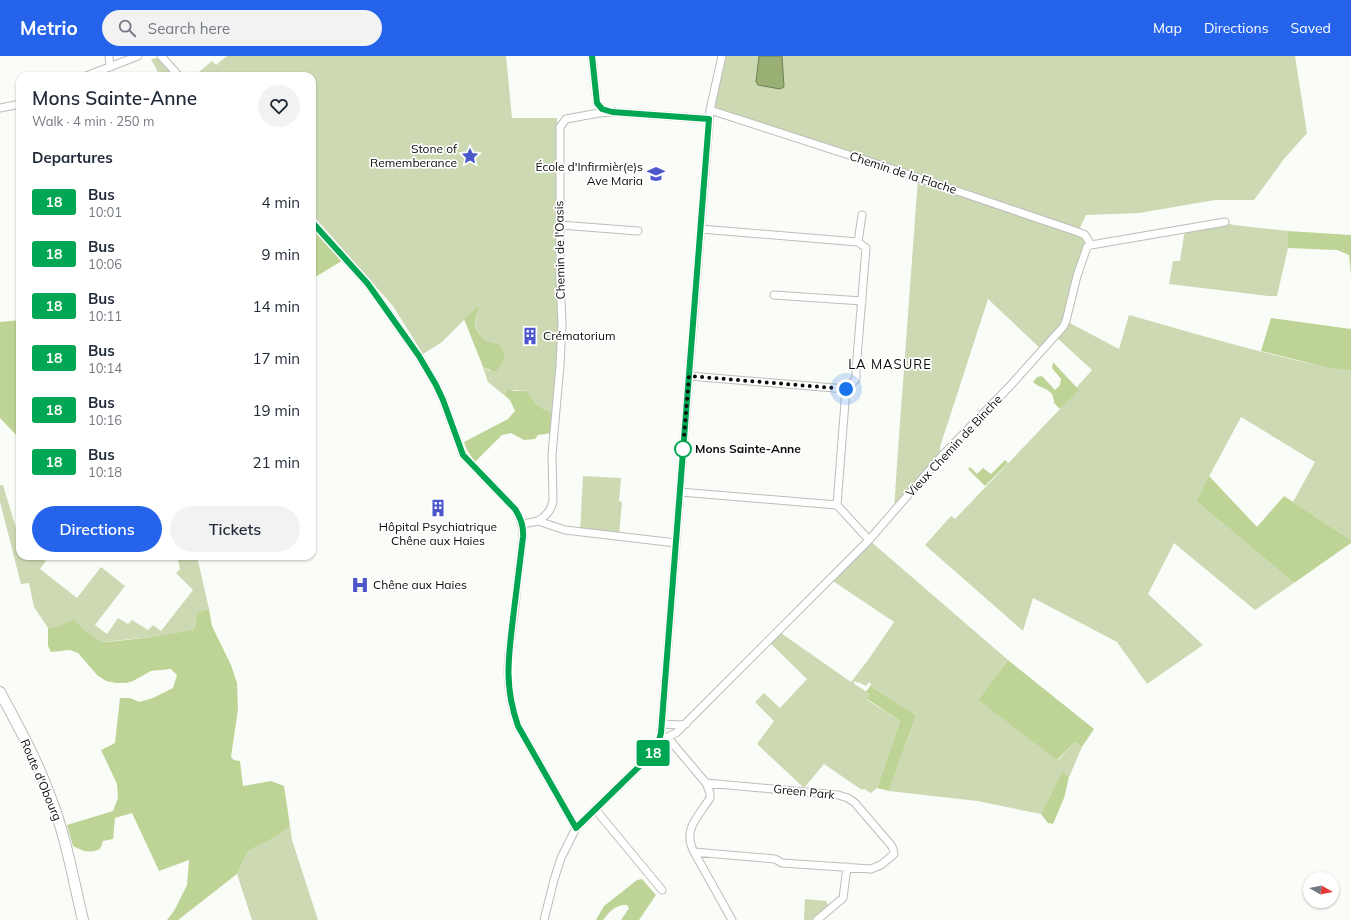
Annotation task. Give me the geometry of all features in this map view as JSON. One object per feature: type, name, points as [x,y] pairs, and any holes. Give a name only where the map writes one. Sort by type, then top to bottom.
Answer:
[{"type":"main road","name":"Route d'Obourg","points":[[0,692],[34,759],[51,797],[63,836],[83,920]]},
{"type":"street","points":[[109,56],[110,67]]},
{"type":"street","points":[[97,72],[138,56]]},
{"type":"street","points":[[161,56],[175,72]]},
{"type":"street","points":[[592,56],[597,103],[602,109],[612,112]]},
{"type":"street","points":[[544,920],[561,858],[576,828],[653,753],[659,741],[662,724],[709,119],[722,56]]},
{"type":"street","points":[[0,108],[16,105]]},
{"type":"street","name":"Chemin de la Flache","points":[[710,110],[895,170],[1078,232],[1085,236],[1091,245]]},
{"type":"street","name":"Chemin de l'Oasis","points":[[538,521],[546,516],[552,507],[553,501],[552,454],[562,330],[560,127],[566,119],[612,112],[709,119]]},
{"type":"street","points":[[858,242],[862,215]]},
{"type":"street","points":[[1091,245],[1225,222]]},
{"type":"street","points":[[560,225],[638,231]]},
{"type":"street","points":[[316,226],[358,272],[394,319],[436,385],[463,455],[515,509],[520,517],[523,524],[523,537],[508,670],[509,695],[518,726],[576,828]]},
{"type":"street","points":[[701,229],[858,242],[866,248],[856,379],[846,389],[837,505]]},
{"type":"street","name":"Vieux Chemin de Binche","points":[[659,741],[676,733],[686,724],[869,540],[941,457],[1010,386],[1062,327],[1066,321],[1083,256],[1087,247],[1091,245]]},
{"type":"street","points":[[774,295],[862,301]]},
{"type":"street","points":[[689,376],[846,389]]},
{"type":"street","points":[[680,492],[837,505],[869,540]]},
{"type":"street","points":[[523,524],[538,521],[565,530],[676,543]]},
{"type":"street","points":[[662,724],[686,724]]},
{"type":"street","points":[[668,738],[706,782],[710,793],[710,798],[690,829],[689,839],[694,852],[732,920]]},
{"type":"street","name":"Green Park","points":[[694,852],[775,859],[782,863],[871,869],[881,865],[894,854],[894,849],[889,842],[862,810],[848,798],[706,782]]},
{"type":"street","points":[[595,809],[662,890]]},
{"type":"street","points":[[817,920],[843,898],[847,867]]},
{"type":"shaded area","points":[[227,56],[506,56],[512,118],[557,118],[558,251],[560,279],[555,417],[551,412],[537,405],[526,391],[506,390],[504,395],[488,382],[483,367],[490,371],[496,344],[485,339],[478,331],[475,320],[480,308],[478,306],[442,342],[423,354],[393,306],[316,219],[316,72],[199,72],[212,61],[216,65]]},
{"type":"shaded area","points":[[722,56],[1295,56],[1307,133],[1284,159],[1254,200],[1215,200],[1139,213],[1086,215],[1078,232],[1085,235],[1087,247],[1066,321],[1119,349],[1129,315],[1267,353],[1351,371],[1351,540],[1293,502],[1315,462],[1241,417],[1196,501],[1294,583],[1255,610],[1174,543],[1148,594],[1203,645],[1147,684],[1117,642],[1033,598],[1023,631],[925,545],[951,516],[955,519],[1078,390],[1076,388],[1092,370],[1055,336],[1042,350],[988,299],[940,447],[941,457],[894,511],[918,178],[710,110]]},
{"type":"shaded area","points":[[759,56],[782,56],[784,87],[780,89],[758,85],[756,82]]},
{"type":"shaded area","points":[[157,58],[170,72],[158,72],[151,59]]},
{"type":"shaded area","points":[[1225,222],[1233,225],[1288,231],[1288,248],[1277,296],[1169,284],[1173,261],[1180,261],[1185,229]]},
{"type":"shaded area","points":[[316,229],[345,259],[316,277]]},
{"type":"shaded area","points":[[1288,231],[1351,235],[1351,275],[1349,255],[1337,250],[1288,248]]},
{"type":"shaded area","points":[[478,306],[480,308],[475,321],[478,332],[486,340],[499,344],[504,355],[503,362],[495,372],[483,367],[464,319]]},
{"type":"shaded area","points":[[1271,318],[1351,329],[1351,371],[1325,367],[1261,351]]},
{"type":"shaded area","points":[[16,320],[16,435],[0,418],[0,322]]},
{"type":"shaded area","points":[[1053,362],[1079,390],[1060,409],[1054,403],[1052,394],[1049,391],[1033,382],[1037,377],[1042,376],[1055,390],[1060,385],[1061,379],[1052,368]]},
{"type":"shaded area","points":[[507,389],[526,391],[537,405],[551,412],[555,417],[553,433],[538,435],[535,439],[524,440],[511,433],[502,435],[475,462],[467,450],[464,442],[508,419],[515,411],[510,400],[504,395]]},
{"type":"shaded area","points":[[1005,460],[1008,463],[985,486],[968,469],[970,467],[977,474],[983,468],[991,474]]},
{"type":"shaded area","points":[[583,476],[621,478],[619,501],[622,502],[619,536],[580,532]]},
{"type":"shaded area","points":[[1209,476],[1257,527],[1284,496],[1351,540],[1351,543],[1294,583],[1196,501]]},
{"type":"shaded area","points":[[0,485],[3,485],[16,528],[16,560],[45,560],[46,561],[40,569],[77,598],[101,567],[125,586],[95,625],[107,634],[118,618],[128,624],[132,620],[148,630],[153,625],[161,631],[193,590],[176,573],[180,569],[178,560],[198,560],[209,609],[202,611],[195,621],[194,629],[162,636],[102,642],[82,628],[75,619],[58,626],[48,628],[34,607],[29,583],[21,584],[0,502]]},
{"type":"shaded area","points":[[869,540],[1008,660],[978,700],[1058,760],[1075,742],[1082,747],[1069,777],[1062,771],[1041,814],[977,801],[889,791],[916,715],[870,686],[871,684],[869,682],[866,686],[855,681],[853,683],[870,694],[867,700],[900,721],[877,788],[871,793],[864,789],[862,790],[824,764],[804,788],[757,744],[774,721],[755,702],[764,693],[780,708],[807,679],[768,641],[778,631],[851,682],[894,622],[830,579]]},
{"type":"shaded area","points":[[209,609],[212,626],[231,665],[237,683],[238,709],[231,757],[234,760],[240,761],[243,786],[271,781],[284,786],[290,826],[270,840],[248,851],[237,874],[178,920],[167,920],[174,911],[187,885],[189,860],[159,871],[132,813],[115,818],[113,839],[103,841],[100,849],[89,852],[73,846],[67,825],[113,811],[118,798],[117,784],[101,750],[115,743],[120,698],[130,698],[139,702],[153,698],[173,688],[177,675],[171,669],[151,671],[133,681],[126,683],[106,681],[97,675],[78,653],[70,650],[51,652],[48,646],[48,628],[58,626],[75,619],[82,628],[102,642],[137,639],[194,629],[197,614]]},
{"type":"shaded area","points":[[1008,660],[1094,729],[1082,747],[1075,742],[1057,760],[978,700]]},
{"type":"shaded area","points":[[870,686],[916,715],[889,791],[877,788],[900,721],[867,699],[870,694],[866,692]]},
{"type":"shaded area","points":[[1062,771],[1069,777],[1064,798],[1053,824],[1048,823],[1041,814]]},
{"type":"shaded area","points":[[290,826],[292,840],[318,920],[252,920],[237,874],[248,851],[270,840]]},
{"type":"shaded area","points":[[642,879],[656,895],[639,920],[621,920],[629,908],[627,905],[623,905],[610,911],[603,920],[596,920],[604,906],[637,880]]},
{"type":"shaded area","points":[[805,899],[826,901],[829,907],[817,920],[804,920]]},
{"type":"bus line","name":"18","points":[[316,226],[368,284],[419,356],[443,400],[463,455],[515,509],[520,517],[524,530],[508,670],[509,695],[518,726],[576,828],[653,753],[657,747],[661,733],[709,119],[612,112],[602,109],[597,103],[592,56]]},
{"type":"place","name":"Stone of Rememberance","points":[[470,156]]},
{"type":"place","name":"École d'Infirmièr(e)s Ave Maria","points":[[656,174]]},
{"type":"place","name":"Crématorium","points":[[530,336]]},
{"type":"place","name":"Mons Sainte-Anne","points":[[683,449]]},
{"type":"place","name":"Hôpital Psychiatrique Chêne aux Haies","points":[[438,508]]},
{"type":"place","name":"Chêne aux Haies","points":[[360,585]]},
{"type":"district","name":"LA MASURE","points":[[890,364]]},
{"type":"route","points":[[683,449],[689,376],[846,389]]}]
